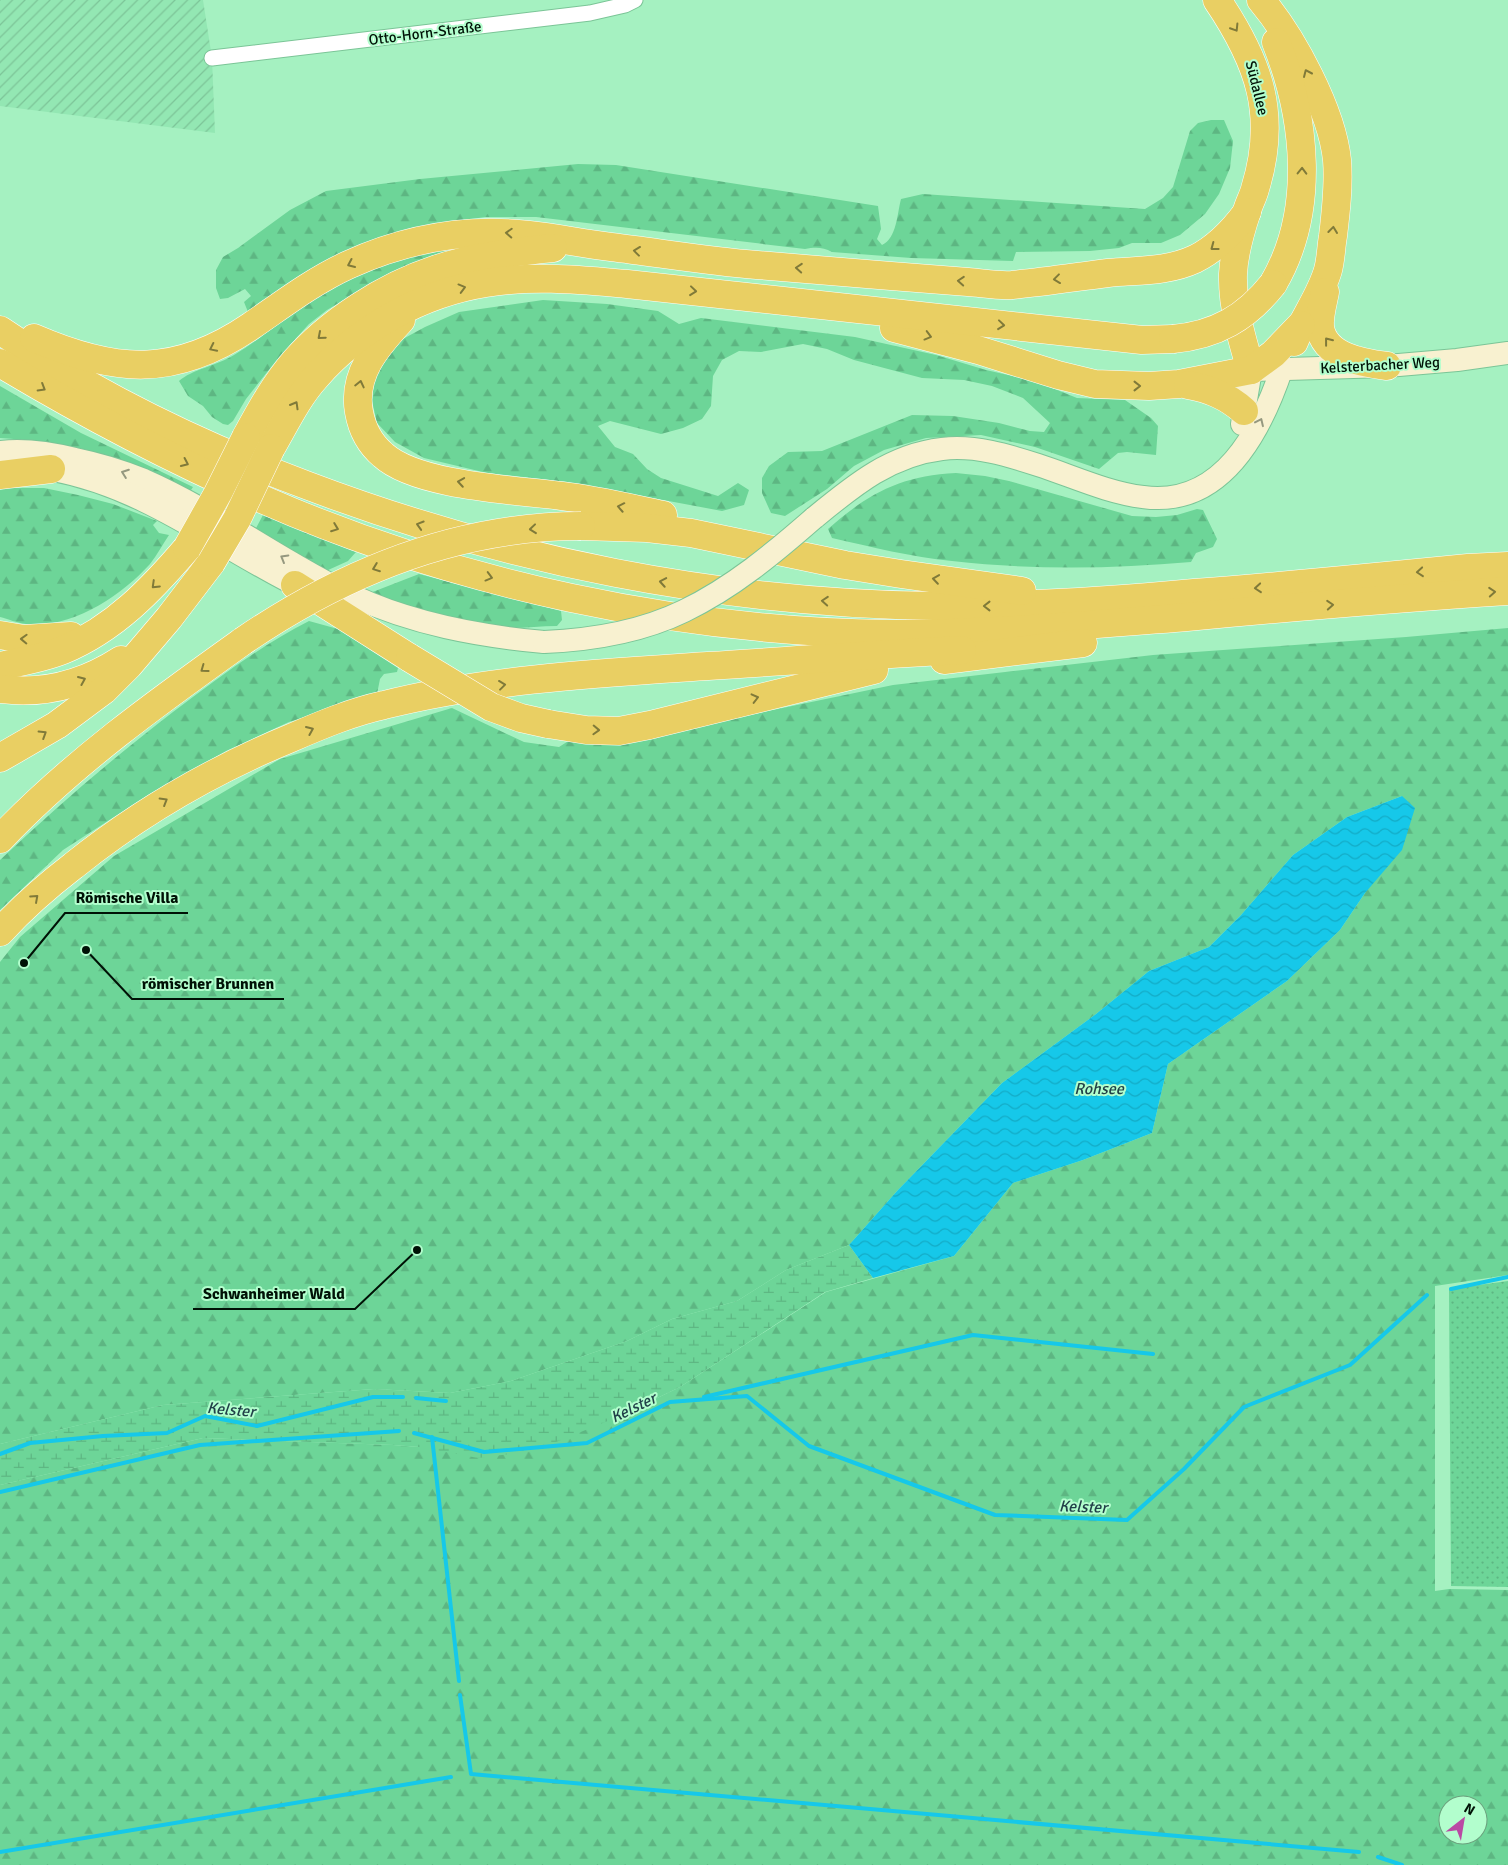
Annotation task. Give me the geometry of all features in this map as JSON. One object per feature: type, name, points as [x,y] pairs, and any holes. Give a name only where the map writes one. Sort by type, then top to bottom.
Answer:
[{"type":"highway","name":"Südallee","points":[[1217,0],[1240,37],[1250,58],[1264,103],[1265,140],[1260,172],[1246,212]]},
{"type":"highway","points":[[1260,0],[1275,18],[1304,67],[1327,121],[1337,160],[1336,206],[1320,329],[1325,339],[1338,352],[1350,359],[1365,364],[1387,366]]},
{"type":"highway","points":[[0,758],[33,740],[104,690],[129,665],[186,598],[211,563],[237,519],[271,448],[298,400],[315,377],[336,356],[364,333],[392,316],[434,297],[464,287],[487,283],[563,279],[636,285],[1142,340],[1173,340],[1196,336],[1234,321],[1250,309],[1273,284],[1288,256],[1298,221],[1301,188],[1302,155],[1299,125],[1290,83],[1260,0]]},
{"type":"highway","points":[[0,320],[47,344],[98,361],[132,366],[166,364],[212,349],[347,265],[396,247],[444,236],[497,232],[553,237],[592,245],[756,265],[1009,285],[1124,271],[1162,270],[1180,265],[1212,249],[1236,226],[1246,212]]},
{"type":"highway","points":[[1246,212],[1233,271],[1233,286],[1240,335],[1251,370]]},
{"type":"highway","points":[[0,666],[62,651],[88,638],[106,626],[160,581],[187,548],[218,494],[261,409],[295,361],[337,323],[393,288],[433,270],[468,260],[526,251],[592,245]]},
{"type":"highway","points":[[1282,368],[1295,332],[1320,288],[1328,269]]},
{"type":"highway","points":[[778,301],[915,333],[1095,384],[1132,386],[1179,384],[1251,370],[1273,354],[1295,332]]},
{"type":"highway","points":[[1236,301],[1244,320],[1254,332],[1271,340],[1278,341],[1295,332]]},
{"type":"highway","points":[[416,305],[373,353],[360,381],[358,398],[363,426],[374,445],[383,455],[406,469],[427,476],[479,486],[564,496],[680,519],[717,538]]},
{"type":"highway","points":[[0,330],[66,372],[156,420],[222,452],[280,476],[372,509],[496,546],[592,568],[676,584],[815,600],[933,606],[999,606],[1106,601],[1508,566]]},
{"type":"highway","points":[[0,362],[48,391],[161,452],[267,501],[334,528],[443,565],[553,594],[642,612],[790,629],[889,634],[969,633],[1070,627],[1508,591]]},
{"type":"highway","points":[[1179,384],[1217,393],[1244,411]]},
{"type":"highway","points":[[0,475],[51,469]]},
{"type":"highway","points":[[0,839],[84,762],[180,687],[270,623],[319,594],[394,562],[472,538],[523,530],[581,526],[647,528],[717,538],[901,574],[1106,601]]},
{"type":"highway","points":[[295,585],[491,707],[521,718],[586,730],[618,730],[650,725],[848,675],[886,668],[1203,626],[1281,609]]},
{"type":"highway","points":[[0,635],[24,639],[63,638],[106,626]]},
{"type":"highway","points":[[0,689],[26,692],[41,691],[83,681],[113,665],[148,642]]},
{"type":"highway","points":[[0,932],[55,880],[98,846],[135,819],[171,797],[241,759],[275,744],[331,721],[383,705],[457,690],[611,673],[944,651],[1056,646]]},
{"type":"street","name":"Otto-Horn-Straße","points":[[212,58],[590,13],[625,5],[635,0]]},
{"type":"street","name":"Kelsterbacher Weg","points":[[1251,370],[1387,366],[1457,360],[1508,353]]},
{"type":"street","points":[[0,466],[51,469],[101,482],[156,505],[295,585],[361,616],[413,632],[439,638],[477,642],[572,641],[630,630],[684,612],[707,599],[771,555],[855,485],[886,465],[920,453],[943,449],[994,452],[1122,493],[1156,499],[1173,497],[1197,490],[1212,482],[1242,452],[1258,428],[1282,368]]},
{"type":"street","points":[[1232,462],[1238,445],[1251,370]]},
{"type":"street","points":[[0,452],[40,452],[98,464],[127,473],[170,493],[316,576],[375,605],[410,618],[451,629],[484,636],[544,642]]},
{"type":"shaded area","points":[[0,0],[203,0],[212,58],[215,133],[0,106]]},
{"type":"green space","points":[[1224,120],[1233,141],[1230,168],[1219,194],[1205,214],[1180,235],[1161,243],[1132,243],[1119,248],[1090,251],[1016,252],[1013,261],[911,258],[832,252],[819,248],[805,249],[536,217],[485,217],[412,228],[378,238],[343,253],[248,312],[244,302],[251,296],[245,289],[228,298],[220,299],[216,288],[216,270],[223,257],[290,210],[326,191],[420,179],[578,164],[616,165],[878,206],[881,229],[877,239],[882,245],[887,242],[894,231],[901,199],[923,194],[1145,209],[1163,198],[1173,187],[1190,131],[1198,123]]},
{"type":"green space","points":[[455,249],[451,253],[369,285],[327,310],[309,324],[279,357],[246,399],[233,421],[228,425],[212,417],[203,406],[188,396],[179,381],[190,374],[234,355],[315,297],[347,278],[400,258]]},
{"type":"green space","points":[[543,300],[607,304],[658,311],[679,324],[701,318],[855,337],[936,355],[986,370],[1035,381],[1077,398],[1125,400],[1151,418],[1158,426],[1156,455],[1118,453],[1099,469],[1035,447],[981,435],[926,438],[884,450],[854,466],[827,489],[785,516],[771,513],[762,493],[762,478],[769,466],[788,452],[822,451],[912,415],[953,416],[1044,432],[1050,423],[1023,398],[992,386],[964,380],[922,378],[854,360],[827,349],[803,344],[761,352],[739,351],[722,360],[713,376],[711,406],[702,419],[683,428],[661,434],[610,421],[598,426],[615,447],[633,454],[647,469],[661,478],[718,496],[738,483],[749,490],[744,505],[722,511],[567,482],[487,473],[424,458],[395,442],[377,423],[372,401],[374,380],[384,359],[401,340],[459,312]]},
{"type":"green space","points":[[0,386],[81,433],[193,487],[189,493],[126,464],[87,450],[44,442],[0,438]]},
{"type":"green space","points":[[956,473],[1009,481],[1132,516],[1156,517],[1177,515],[1197,509],[1203,510],[1217,539],[1213,547],[1196,553],[1191,562],[1072,568],[982,564],[937,559],[832,538],[828,529],[857,505],[872,496],[918,478]]},
{"type":"green space","points":[[5,488],[44,488],[113,504],[157,521],[153,525],[159,533],[169,535],[150,564],[138,576],[125,588],[94,608],[78,616],[61,621],[43,624],[16,622],[0,617],[0,490]]},
{"type":"green space","points":[[263,515],[356,552],[348,561],[326,571],[255,530]]},
{"type":"green space","points":[[419,574],[561,611],[562,620],[557,626],[511,628],[475,625],[421,612],[370,593]]},
{"type":"green space","points":[[309,621],[338,629],[398,668],[397,672],[384,674],[380,679],[377,694],[289,722],[226,751],[148,795],[63,850],[0,910],[0,860],[128,747],[173,712],[256,652]]},
{"type":"green space","points":[[1508,628],[1508,1275],[1435,1286],[1435,1591],[1449,1589],[1508,1590],[1508,1865],[0,1865],[0,1485],[203,1438],[419,1447],[620,1416],[680,1387],[826,1292],[954,1256],[1013,1183],[1083,1160],[1152,1133],[1168,1064],[1287,981],[1340,930],[1365,893],[1402,796],[1347,817],[1293,855],[1241,915],[1209,947],[1149,971],[1096,1014],[1002,1083],[897,1191],[849,1245],[786,1270],[737,1301],[672,1319],[627,1341],[511,1381],[450,1393],[374,1389],[163,1405],[0,1444],[0,962],[20,937],[114,856],[280,759],[452,708],[524,742],[559,747],[573,738],[629,740],[893,685],[1153,655]]},
{"type":"green space","points":[[849,1245],[873,1278],[825,1292],[680,1387],[620,1416],[534,1451],[478,1458],[419,1447],[393,1445],[203,1438],[0,1485],[0,1444],[163,1405],[374,1389],[450,1393],[511,1381],[627,1341],[672,1319],[737,1301],[786,1270]]},
{"type":"green space","points":[[1508,1281],[1508,1587],[1451,1586],[1449,1289]]},
{"type":"water","name":"Rohsee","points":[[1402,796],[1415,808],[1402,850],[1365,893],[1340,930],[1287,981],[1168,1064],[1152,1133],[1083,1160],[1013,1183],[954,1256],[873,1278],[849,1245],[897,1191],[1002,1083],[1096,1014],[1149,971],[1209,947],[1241,915],[1293,855],[1347,817]]},
{"type":"waterway","name":"Kelster","points":[[1451,1289],[1508,1277]]},
{"type":"waterway","name":"Kelster","points":[[414,1433],[484,1452],[587,1443],[670,1402],[747,1396],[809,1446],[995,1515],[1127,1520],[1184,1469],[1244,1407],[1350,1365],[1427,1295]]},
{"type":"waterway","name":"Kelster","points":[[704,1397],[973,1335],[1153,1354]]},
{"type":"waterway","name":"Kelster","points":[[0,1454],[30,1443],[103,1436],[167,1433],[205,1416],[257,1426],[373,1397],[403,1397]]},
{"type":"waterway","name":"Kelster","points":[[416,1398],[446,1401]]},
{"type":"waterway","name":"Kelster","points":[[0,1492],[200,1445],[399,1431]]},
{"type":"waterway","points":[[432,1437],[459,1681]]},
{"type":"waterway","points":[[460,1695],[471,1774],[1359,1852]]},
{"type":"waterway","points":[[0,1852],[451,1777]]},
{"type":"waterway","points":[[1378,1857],[1402,1865]]},
{"type":"place","name":"römischer Brunnen","points":[[86,950]]},
{"type":"place","name":"Römische Villa","points":[[24,963]]},
{"type":"place","name":"Schwanheimer Wald","points":[[417,1250]]}]
